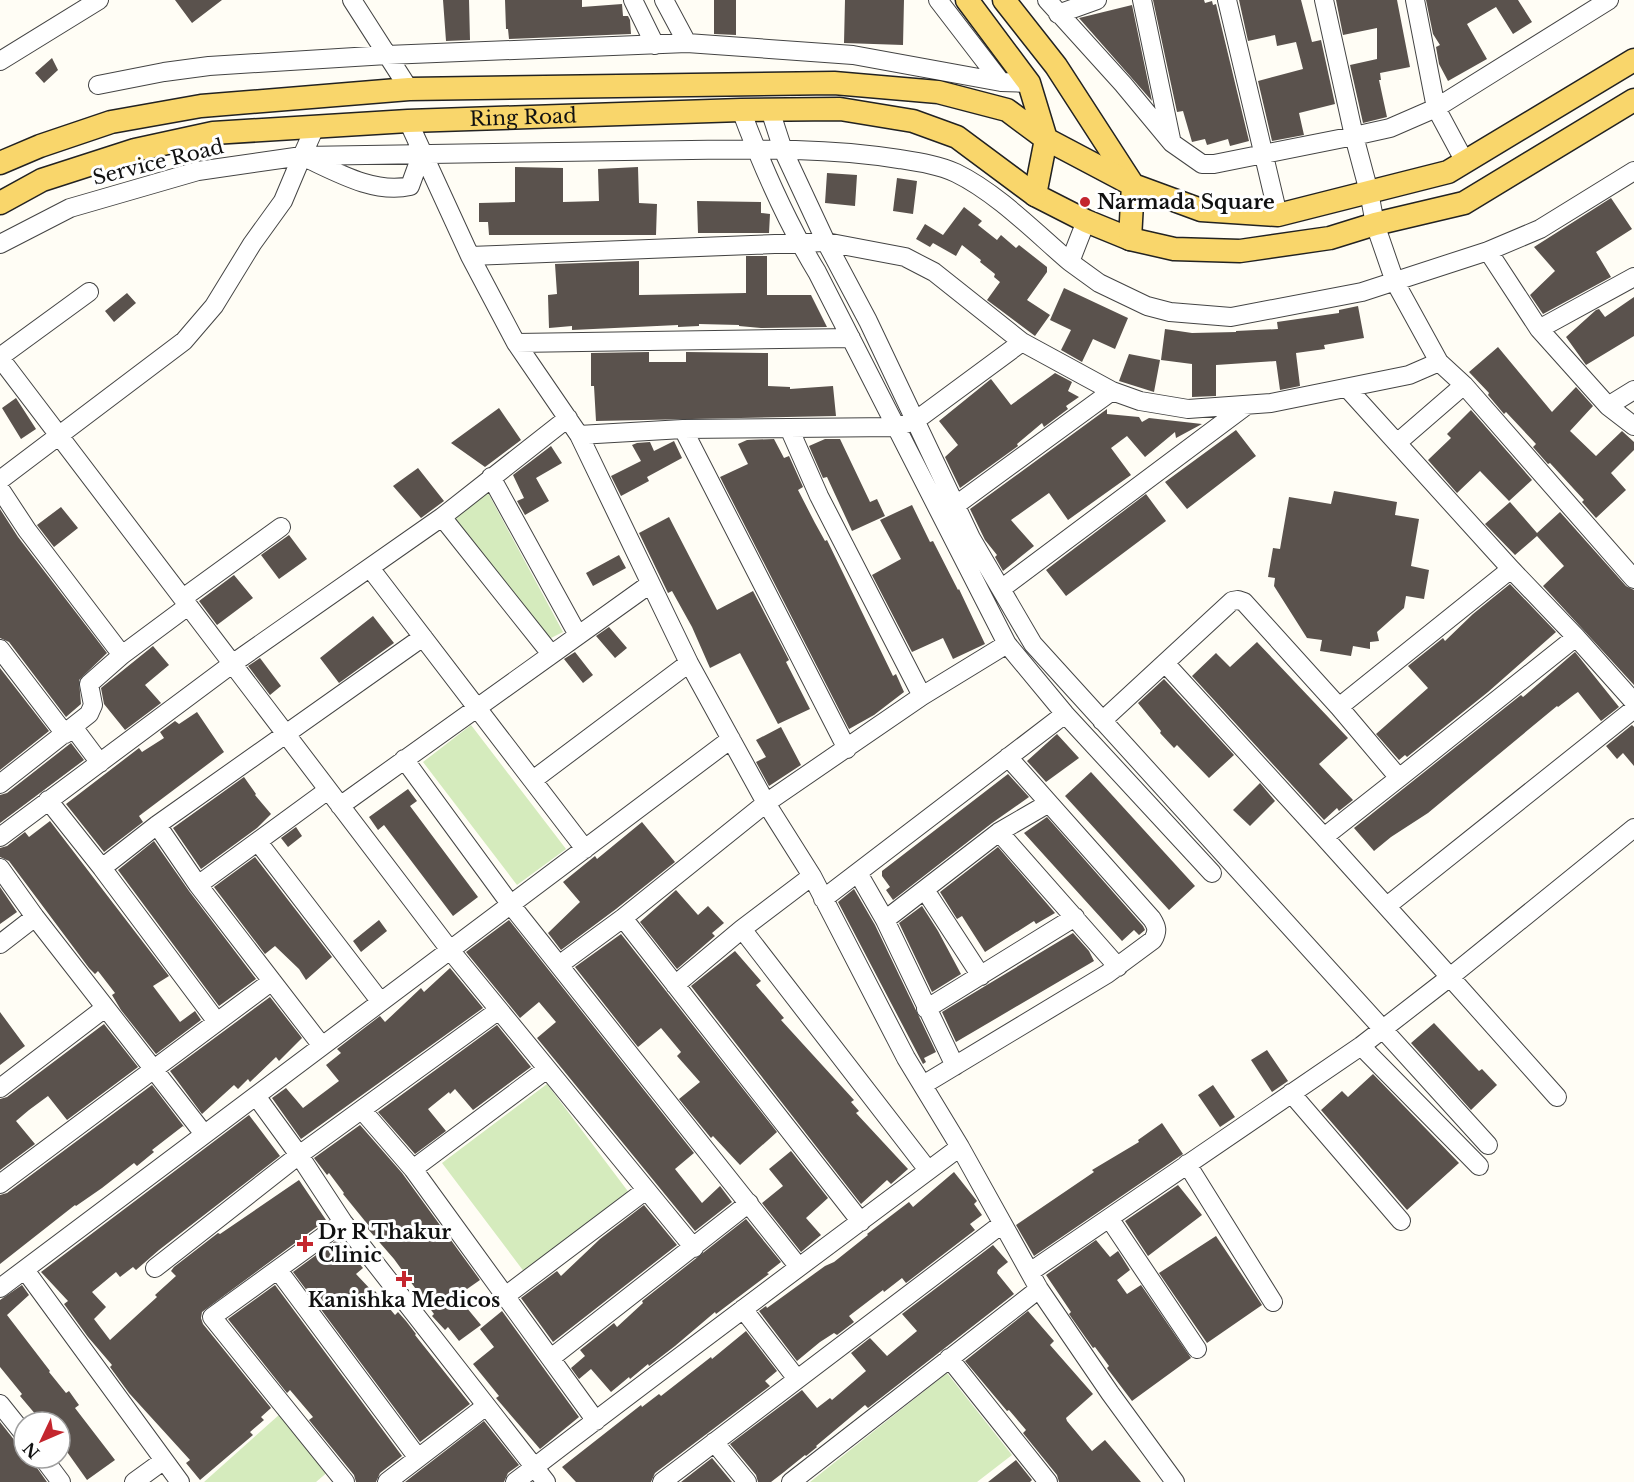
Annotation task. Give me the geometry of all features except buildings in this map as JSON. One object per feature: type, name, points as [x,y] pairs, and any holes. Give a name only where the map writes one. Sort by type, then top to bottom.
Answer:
[{"type":"main road","points":[[967,0],[1029,83],[1046,139],[1035,195]]},
{"type":"main road","points":[[1004,0],[1056,66],[1133,185],[1130,239]]},
{"type":"main road","name":"Ring Road","points":[[0,163],[40,146],[111,122],[201,106],[409,89],[834,83],[938,92],[1007,110],[1046,139],[1133,185],[1201,210],[1278,215],[1448,172],[1634,60]]},
{"type":"main road","points":[[312,96],[316,125]]},
{"type":"main road","name":"Ring Road","points":[[0,203],[42,180],[135,150],[213,133],[408,121],[741,110],[840,110],[913,121],[957,137],[1035,195],[1086,221],[1130,239],[1174,249],[1240,251],[1330,238],[1375,224],[1464,203],[1634,100]]},
{"type":"street","points":[[0,61],[99,0]]},
{"type":"street","points":[[352,0],[409,89]]},
{"type":"street","points":[[633,0],[655,45]]},
{"type":"street","points":[[664,0],[687,43]]},
{"type":"street","points":[[938,0],[1001,82]]},
{"type":"street","points":[[1052,7],[1097,0]]},
{"type":"street","points":[[1142,0],[1172,143]]},
{"type":"street","points":[[1227,0],[1278,215]]},
{"type":"street","points":[[1324,0],[1375,224],[1395,282],[1439,362],[1464,385],[1634,579]]},
{"type":"street","points":[[1052,7],[1124,84],[1172,143],[1202,164],[1214,164],[1390,128],[1436,108],[1610,0]]},
{"type":"street","points":[[1416,1],[1436,108],[1464,162]]},
{"type":"street","points":[[98,85],[209,66],[387,55],[687,43],[853,55],[1001,82],[1029,83]]},
{"type":"street","points":[[741,110],[756,149],[799,242],[817,272],[1007,644],[1068,716],[1212,873]]},
{"type":"street","points":[[770,110],[783,150],[826,242],[868,321],[956,506],[1033,644],[1488,1145]]},
{"type":"street","points":[[408,121],[470,256],[516,343],[579,435],[689,663],[766,803],[812,876],[906,1058],[960,1147],[1039,1288],[1110,1393],[1175,1482]]},
{"type":"street","points":[[0,480],[184,341],[214,306],[252,244],[283,201],[316,125]]},
{"type":"street","name":"Service Road","points":[[0,244],[70,208],[198,171],[302,156],[807,149],[862,153],[923,163],[955,173],[987,192],[1070,262],[1099,283],[1147,306],[1170,312],[1232,317],[1362,292],[1488,251],[1540,229],[1634,171]]},
{"type":"street","points":[[302,156],[351,180],[397,189],[410,186],[422,153]]},
{"type":"street","points":[[1070,262],[1086,221]]},
{"type":"street","points":[[470,256],[826,242],[905,257],[934,272],[1022,342],[1112,391],[1140,401],[1188,409],[1271,404],[1409,375],[1439,362]]},
{"type":"street","points":[[1488,251],[1539,330],[1608,406],[1634,426]]},
{"type":"street","points":[[1539,330],[1634,277]]},
{"type":"street","points":[[89,292],[0,357],[450,950],[694,1248]]},
{"type":"street","points":[[516,343],[851,338]]},
{"type":"street","points":[[579,435],[683,429],[896,427],[915,420],[1022,342]]},
{"type":"street","points":[[1397,443],[1464,385]]},
{"type":"street","points":[[1348,388],[1634,702]]},
{"type":"street","points":[[1608,406],[1634,390]]},
{"type":"street","points":[[956,506],[1112,391]]},
{"type":"street","points":[[1001,590],[1247,405]]},
{"type":"street","points":[[0,837],[232,664],[442,517],[568,418]]},
{"type":"street","points":[[789,428],[819,496],[922,696]]},
{"type":"street","points":[[683,429],[846,749]]},
{"type":"street","points":[[491,477],[578,635]]},
{"type":"street","points":[[0,489],[27,530],[122,655]]},
{"type":"street","points":[[442,517],[551,654]]},
{"type":"street","points":[[0,784],[92,710],[89,684],[185,602],[281,527]]},
{"type":"street","points":[[370,568],[585,849]]},
{"type":"street","points":[[1339,707],[1511,569]]},
{"type":"street","points":[[340,806],[650,584]]},
{"type":"street","points":[[1102,721],[1232,601],[1238,600],[1244,602],[1400,778]]},
{"type":"street","points":[[102,868],[157,825],[423,637]]},
{"type":"street","points":[[1324,837],[1576,637]]},
{"type":"street","points":[[559,965],[622,918],[766,803],[922,696],[1007,644]]},
{"type":"street","points":[[0,649],[100,763]]},
{"type":"street","points":[[533,780],[689,663]]},
{"type":"street","points":[[1166,663],[1557,1097]]},
{"type":"street","points":[[824,899],[1008,757],[1088,704]]},
{"type":"street","points":[[1386,906],[1634,709]]},
{"type":"street","points":[[0,1288],[731,739]]},
{"type":"street","points":[[922,1086],[1118,967],[1153,940],[1157,933],[1156,926],[1008,757]]},
{"type":"street","points":[[404,759],[511,905],[798,1266]]},
{"type":"street","points":[[198,885],[328,790]]},
{"type":"street","points":[[48,800],[217,1022]]},
{"type":"street","points":[[885,920],[999,832],[1049,803]]},
{"type":"street","points":[[157,825],[198,885],[322,1046]]},
{"type":"street","points":[[999,832],[1118,967]]},
{"type":"street","points":[[1030,1272],[1361,1046],[1630,839]]},
{"type":"street","points":[[258,842],[380,1001]]},
{"type":"street","points":[[0,868],[35,917],[204,1134]]},
{"type":"street","points":[[858,873],[885,920],[955,1066]]},
{"type":"street","points":[[675,985],[742,929],[812,876]]},
{"type":"street","points":[[925,890],[981,976]]},
{"type":"street","points":[[0,944],[35,917]]},
{"type":"street","points":[[926,1009],[1075,917]]},
{"type":"street","points":[[622,918],[861,1222]]},
{"type":"street","points":[[742,929],[928,1170]]},
{"type":"street","points":[[0,1184],[272,981]]},
{"type":"street","points":[[0,1088],[105,1008]]},
{"type":"street","points":[[154,1268],[299,1155],[499,1010]]},
{"type":"street","points":[[1361,1046],[1479,1166]]},
{"type":"street","points":[[413,1169],[547,1069]]},
{"type":"street","points":[[1291,1093],[1401,1221]]},
{"type":"street","points":[[256,1096],[299,1155],[343,1222],[546,1482]]},
{"type":"street","points":[[362,1110],[413,1169],[596,1421]]},
{"type":"street","points":[[515,1482],[798,1266],[861,1222],[960,1147]]},
{"type":"street","points":[[1187,1164],[1273,1302]]},
{"type":"street","points":[[504,1297],[646,1190]]},
{"type":"street","points":[[551,1358],[749,1203]]},
{"type":"street","points":[[1109,1218],[1197,1349]]},
{"type":"street","points":[[343,1222],[212,1317],[345,1482]]},
{"type":"street","points":[[662,1482],[1002,1224]]},
{"type":"street","points":[[25,1270],[180,1482]]},
{"type":"street","points":[[278,1270],[418,1458]]},
{"type":"street","points":[[791,1482],[1039,1288]]},
{"type":"street","points":[[743,1308],[797,1379]]},
{"type":"street","points":[[950,1358],[1048,1482]]},
{"type":"street","points":[[0,1404],[12,1419]]},
{"type":"street","points":[[387,1482],[486,1406]]},
{"type":"street","points":[[714,1442],[747,1482]]},
{"type":"street","points":[[134,1482],[164,1461]]},
{"type":"green space","points":[[487,491],[563,632],[547,640],[453,518]]},
{"type":"green space","points":[[471,725],[566,849],[517,885],[423,762]]},
{"type":"green space","points":[[547,1084],[630,1194],[525,1273],[442,1163]]},
{"type":"green space","points":[[947,1373],[1012,1455],[977,1482],[810,1482]]},
{"type":"green space","points":[[280,1414],[330,1470],[316,1482],[204,1482]]},
{"type":"place","name":"Narmada Square","points":[[1085,202]]},
{"type":"place","name":"Dr R Thakur Clinic","points":[[305,1244]]},
{"type":"place","name":"Kanishka Medicos","points":[[404,1279]]}]
